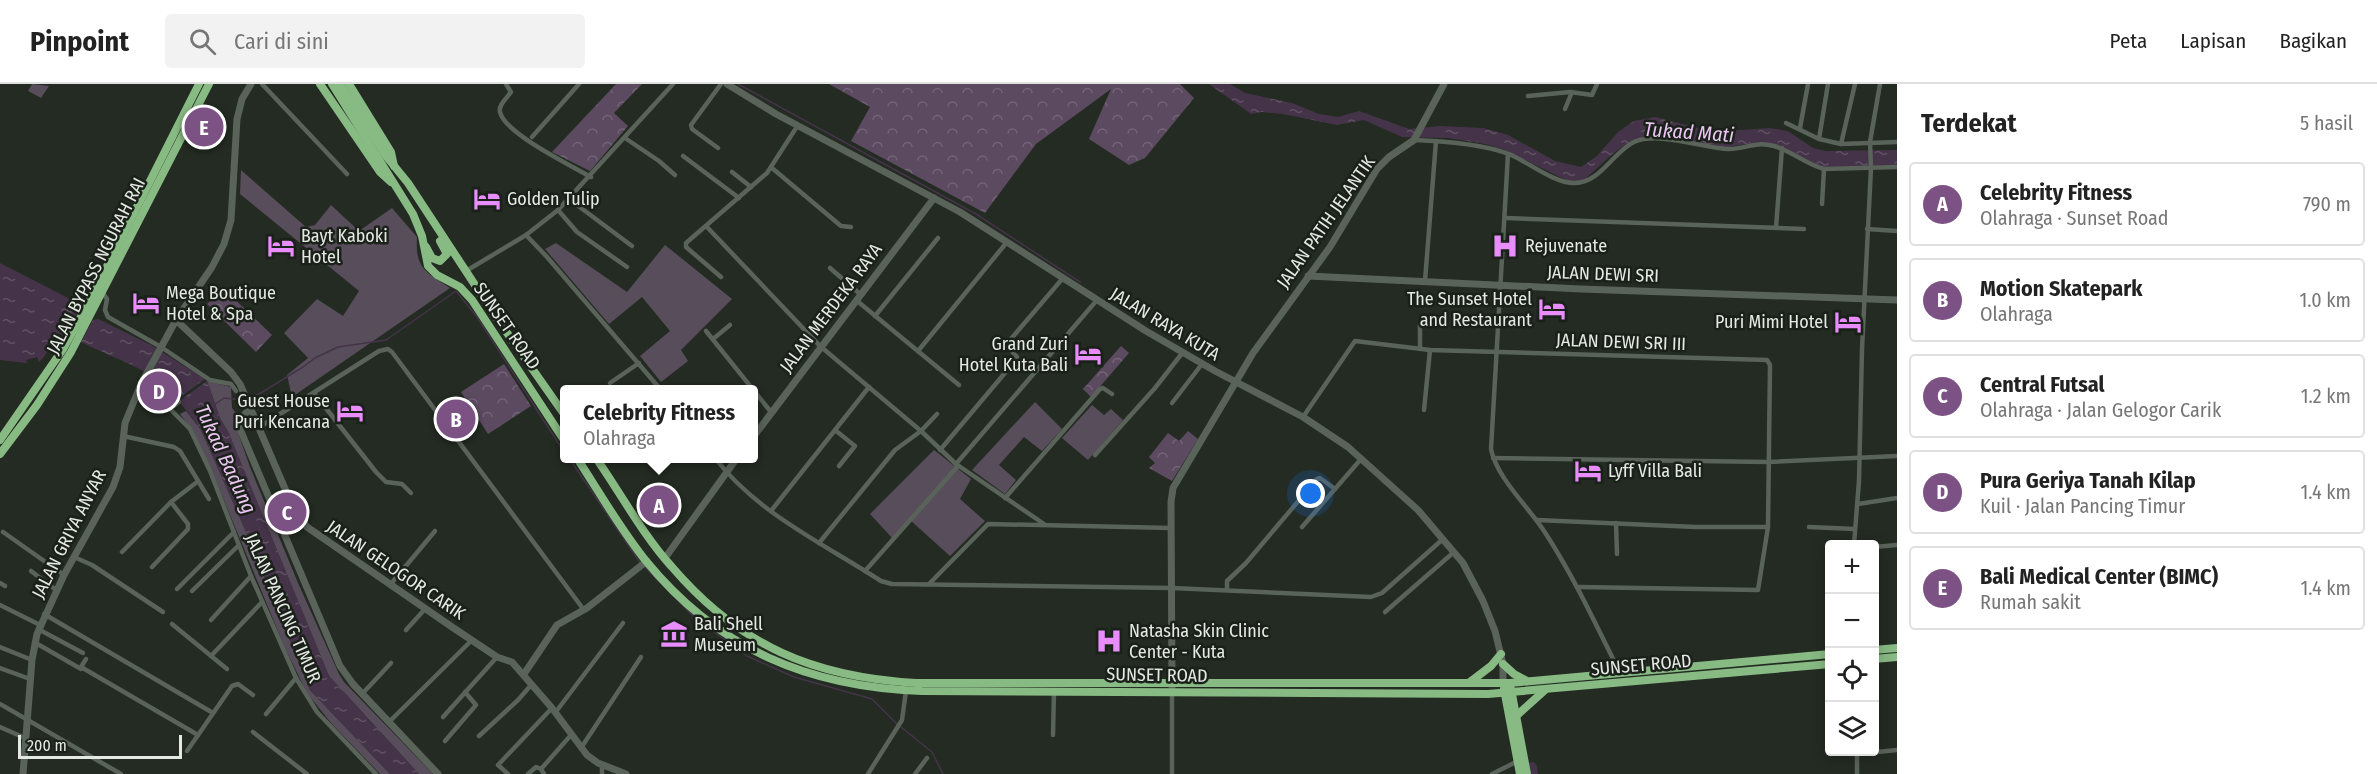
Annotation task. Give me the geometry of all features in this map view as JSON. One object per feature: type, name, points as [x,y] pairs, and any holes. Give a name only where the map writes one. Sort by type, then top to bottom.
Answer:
[{"type":"highway","name":"JALAN BYPASS NGURAH RAI","points":[[0,454],[37,405],[67,351],[199,84]]},
{"type":"highway","name":"JALAN BYPASS NGURAH RAI","points":[[90,308],[103,293],[208,84]]},
{"type":"highway","points":[[320,84],[380,172],[397,186]]},
{"type":"highway","name":"SUNSET ROAD","points":[[332,84],[397,186],[423,236],[428,266],[437,275],[460,287],[472,300],[560,434]]},
{"type":"highway","name":"SUNSET ROAD","points":[[340,84],[560,408]]},
{"type":"highway","points":[[348,84],[391,152],[394,166]]},
{"type":"highway","points":[[423,236],[432,258],[437,261],[443,260],[447,254],[430,219]]},
{"type":"highway","name":"JALAN BYPASS NGURAH RAI","points":[[0,440],[67,351]]},
{"type":"highway","points":[[554,425],[560,421]]},
{"type":"highway","name":"SUNSET ROAD","points":[[580,463],[647,561],[693,609],[729,636],[754,651],[827,680],[868,688],[906,691],[1467,695],[1825,664]]},
{"type":"highway","name":"SUNSET ROAD","points":[[599,463],[665,558],[710,608],[739,630],[792,658],[844,675],[916,683],[1469,683],[1528,681],[1825,654]]},
{"type":"highway","points":[[1879,650],[1897,648]]},
{"type":"highway","points":[[1879,659],[1897,657]]},
{"type":"highway","points":[[1469,683],[1491,666],[1502,662],[1514,674],[1528,681]]},
{"type":"highway","points":[[1506,682],[1520,774]]},
{"type":"highway","points":[[1323,683],[1324,693]]},
{"type":"highway","points":[[1515,717],[1545,689]]},
{"type":"highway","points":[[1508,693],[1527,774]]},
{"type":"street","name":"JALAN GRIYA ANYAR","points":[[23,774],[34,642],[56,590],[113,487],[120,467],[128,413],[146,374],[176,320],[217,258],[226,237],[231,220],[236,127],[240,105],[251,84]]},
{"type":"street","points":[[262,84],[347,174]]},
{"type":"street","points":[[506,84],[511,92],[500,107],[500,111],[507,124],[540,149],[591,177]]},
{"type":"street","points":[[532,137],[579,84]]},
{"type":"street","points":[[466,271],[525,235],[558,210],[591,177],[673,84]]},
{"type":"street","points":[[718,148],[692,129],[691,125],[721,84]]},
{"type":"street","name":"JALAN RAYA KUTA","points":[[727,84],[933,198],[1202,364],[1303,417],[1362,458],[1413,504],[1468,572],[1483,601],[1508,675],[1506,682]]},
{"type":"street","name":"JALAN PATIH JELANTIK","points":[[1172,692],[1171,528],[1173,488],[1253,352],[1330,247],[1377,169],[1389,157],[1415,139],[1444,84]]},
{"type":"street","points":[[1528,96],[1572,92],[1592,94],[1597,84]]},
{"type":"street","points":[[1800,128],[1808,84]]},
{"type":"street","points":[[1820,139],[1828,84]]},
{"type":"street","points":[[1840,144],[1855,84]]},
{"type":"street","points":[[1854,540],[1858,504],[1870,143],[1880,84]]},
{"type":"street","points":[[1565,109],[1572,92]]},
{"type":"street","points":[[1786,123],[1820,139],[1840,144],[1897,142]]},
{"type":"street","points":[[721,278],[686,245],[772,168],[798,125]]},
{"type":"street","points":[[625,138],[675,175]]},
{"type":"street","points":[[1415,139],[1508,154],[1556,178],[1575,183],[1595,174],[1625,147],[1643,139],[1667,140],[1727,149],[1754,144],[1782,148],[1824,169],[1897,167]]},
{"type":"street","points":[[1425,281],[1436,141]]},
{"type":"street","points":[[1776,228],[1782,148]]},
{"type":"street","points":[[1508,154],[1491,449],[1501,473],[1537,520],[1579,587],[1620,673]]},
{"type":"street","points":[[683,156],[739,198]]},
{"type":"street","points":[[772,168],[841,226],[851,226]]},
{"type":"street","points":[[1822,204],[1824,169]]},
{"type":"street","points":[[732,172],[751,187]]},
{"type":"street","name":"JALAN MERDEKA RAYA","points":[[758,429],[933,198]]},
{"type":"street","points":[[569,199],[632,246]]},
{"type":"street","points":[[558,210],[576,232],[627,267]]},
{"type":"street","points":[[1505,218],[1804,229]]},
{"type":"street","points":[[707,226],[744,268],[820,346],[921,431],[957,465],[1044,524]]},
{"type":"street","points":[[1867,230],[1897,231]]},
{"type":"street","points":[[525,235],[547,257],[657,385]]},
{"type":"street","points":[[875,316],[938,238]]},
{"type":"street","points":[[918,351],[1007,242]]},
{"type":"street","points":[[830,268],[875,316],[959,385]]},
{"type":"street","points":[[1314,268],[1314,274],[1317,277]]},
{"type":"street","name":"JALAN DEWI SRI","points":[[1308,276],[1897,300]]},
{"type":"street","points":[[940,450],[1015,361],[1017,357],[1009,348],[1010,340],[1063,277]]},
{"type":"street","points":[[103,293],[107,299],[105,310],[108,317],[210,380],[231,384],[236,391]]},
{"type":"street","points":[[865,571],[1097,300]]},
{"type":"street","name":"JALAN GELOGOR CARIK","points":[[176,320],[235,377],[243,390],[249,410],[292,505],[301,520],[315,533],[425,609],[497,657],[512,662],[554,710],[581,748],[592,759],[626,774]]},
{"type":"street","points":[[713,339],[730,325]]},
{"type":"street","points":[[1420,325],[1420,349]]},
{"type":"street","points":[[706,331],[750,385]]},
{"type":"street","name":"JALAN DEWI SRI III","points":[[1303,417],[1354,341],[1430,350],[1767,360],[1770,365],[1768,462]]},
{"type":"street","points":[[258,428],[383,348],[392,352],[584,610]]},
{"type":"street","points":[[1424,410],[1430,350]]},
{"type":"street","points":[[1095,455],[1155,388],[1183,352]]},
{"type":"street","points":[[610,383],[639,363]]},
{"type":"street","points":[[1172,403],[1202,364]]},
{"type":"street","points":[[771,511],[869,387]]},
{"type":"street","points":[[1005,498],[1100,389],[1105,389],[1112,394]]},
{"type":"street","name":"JALAN PANCING TIMUR","points":[[138,392],[170,409],[182,419],[197,442],[251,576],[296,678],[317,711],[376,774]]},
{"type":"street","points":[[314,393],[376,472],[386,482],[402,484],[411,494]]},
{"type":"street","points":[[758,396],[771,412]]},
{"type":"street","points":[[170,409],[179,402]]},
{"type":"street","points":[[249,410],[242,418],[240,429],[335,655],[345,674],[362,694],[438,774]]},
{"type":"street","points":[[819,543],[895,450],[921,431],[937,414]]},
{"type":"street","points":[[835,430],[855,446],[839,466]]},
{"type":"street","points":[[123,436],[177,448],[209,499]]},
{"type":"street","points":[[1493,458],[1768,462],[1897,456]]},
{"type":"street","points":[[1302,527],[1362,458]]},
{"type":"street","points":[[1579,587],[1755,591],[1760,586],[1768,527],[1768,462]]},
{"type":"street","points":[[718,463],[726,473],[771,511],[865,571],[892,584],[1172,588],[1375,597],[1443,539]]},
{"type":"street","points":[[665,558],[733,463]]},
{"type":"street","points":[[1227,590],[1227,581],[1246,563],[1317,479],[1320,478],[1335,489]]},
{"type":"street","points":[[122,552],[171,502],[197,482]]},
{"type":"street","points":[[1858,504],[1897,498]]},
{"type":"street","points":[[152,567],[186,532],[188,526],[171,502]]},
{"type":"street","points":[[1537,520],[1768,527]]},
{"type":"street","points":[[1616,523],[1617,554]]},
{"type":"street","points":[[929,585],[985,526],[1044,524],[1171,528]]},
{"type":"street","points":[[1809,527],[1855,529]]},
{"type":"street","points":[[390,585],[435,531]]},
{"type":"street","points":[[3,532],[64,575]]},
{"type":"street","points":[[177,589],[234,532]]},
{"type":"street","points":[[192,591],[239,545]]},
{"type":"street","points":[[1879,547],[1897,545]]},
{"type":"street","points":[[1385,612],[1454,552]]},
{"type":"street","points":[[74,557],[92,565],[163,612]]},
{"type":"street","points":[[524,674],[557,625],[584,610],[647,561]]},
{"type":"street","points":[[31,571],[56,590]]},
{"type":"street","points":[[211,620],[251,576]]},
{"type":"street","points":[[0,583],[5,586]]},
{"type":"street","points":[[211,656],[262,602]]},
{"type":"street","points":[[0,604],[83,653]]},
{"type":"street","points":[[406,630],[425,609]]},
{"type":"street","points":[[44,614],[213,713]]},
{"type":"street","points":[[508,774],[499,767],[499,764],[554,710],[623,623]]},
{"type":"street","points":[[172,624],[227,669]]},
{"type":"street","points":[[389,723],[472,640]]},
{"type":"street","points":[[34,642],[101,680]]},
{"type":"street","points":[[0,647],[32,660]]},
{"type":"street","points":[[443,717],[497,657]]},
{"type":"street","points":[[581,748],[641,657]]},
{"type":"street","points":[[86,659],[81,667],[198,735]]},
{"type":"street","points":[[362,694],[391,663]]},
{"type":"street","points":[[0,668],[30,679]]},
{"type":"street","points":[[266,714],[296,678]]},
{"type":"street","points":[[187,751],[234,684],[238,684],[253,695]]},
{"type":"street","points":[[479,736],[532,684]]},
{"type":"street","points":[[868,774],[902,720],[906,691]]},
{"type":"street","points":[[1053,735],[1054,691]]},
{"type":"street","points":[[445,741],[476,705],[465,692]]},
{"type":"street","points":[[1172,692],[1172,774]]},
{"type":"street","points":[[0,704],[28,718],[121,774]]},
{"type":"street","points":[[0,727],[25,738]]},
{"type":"street","points":[[253,732],[307,774]]},
{"type":"street","points":[[528,774],[536,767],[542,772],[571,735]]},
{"type":"street","points":[[1879,751],[1897,750]]},
{"type":"street","points":[[1857,756],[1857,774]]},
{"type":"street","points":[[915,774],[927,758]]},
{"type":"street","points":[[1492,774],[1518,761]]},
{"type":"street","points":[[602,764],[602,774]]},
{"type":"shaded area","points":[[32,84],[49,86],[41,98],[28,91]]},
{"type":"shaded area","points":[[241,170],[306,227],[315,225],[331,205],[359,231],[392,208],[417,237],[420,263],[434,278],[450,288],[292,397],[287,375],[308,358],[284,333],[317,299],[343,316],[359,291],[240,194]]},
{"type":"shaded area","points":[[556,243],[627,292],[665,245],[732,299],[681,350],[688,361],[661,382],[640,356],[670,331],[642,297],[609,324],[545,249]]},
{"type":"shaded area","points":[[207,381],[231,387],[232,408],[240,418],[236,427],[250,467],[339,674],[344,682],[433,774],[419,774],[329,676],[228,432],[220,418]]},
{"type":"shaded area","points":[[1035,402],[1062,429],[1042,451],[1024,437],[999,465],[1016,480],[1005,494],[972,470]]},
{"type":"shaded area","points":[[1092,405],[1104,415],[1111,409],[1123,420],[1088,460],[1062,438]]},
{"type":"shaded area","points":[[186,411],[201,430],[247,534],[310,690],[390,774],[380,774],[331,723],[307,693],[285,648],[216,481],[191,429],[180,414]]},
{"type":"shaded area","points":[[934,450],[971,479],[960,499],[985,521],[950,556],[910,520],[893,539],[870,514]]},
{"type":"green space","points":[[616,84],[642,84],[614,113],[628,126],[590,171],[552,152]]},
{"type":"green space","points":[[829,84],[1180,84],[1194,98],[1145,158],[1129,165],[1089,139],[1111,89],[1036,144],[985,213],[851,141],[870,107]]},
{"type":"green space","points":[[223,288],[272,335],[256,352],[207,304]]},
{"type":"green space","points":[[1121,346],[1129,353],[1091,397],[1083,389]]},
{"type":"green space","points":[[504,364],[531,406],[488,434],[461,392]]},
{"type":"green space","points":[[1188,431],[1198,439],[1172,481],[1149,468],[1155,463],[1149,457],[1168,433],[1179,441]]},
{"type":"water","name":"Tukad Mati","points":[[1209,84],[1230,84],[1245,93],[1292,103],[1319,114],[1338,117],[1359,111],[1409,129],[1440,126],[1483,128],[1508,135],[1555,161],[1581,167],[1597,156],[1618,132],[1634,121],[1655,117],[1713,132],[1770,128],[1788,131],[1813,148],[1825,151],[1897,150],[1897,165],[1825,167],[1813,164],[1784,147],[1770,144],[1758,142],[1728,147],[1652,136],[1642,137],[1625,145],[1586,178],[1578,182],[1568,181],[1503,149],[1485,144],[1448,138],[1402,137],[1364,120],[1337,125],[1283,114],[1261,112],[1251,114]]},
{"type":"water","points":[[0,263],[68,298],[79,311],[65,336],[59,334],[56,337],[39,362],[37,357],[26,360],[27,363],[0,360]]},
{"type":"water","name":"Tukad Badung","points":[[98,319],[151,345],[205,379],[179,398],[146,372],[81,342],[93,320]]},
{"type":"water","name":"Tukad Badung","points":[[207,381],[220,418],[228,431],[329,676],[419,774],[390,774],[310,690],[247,534],[201,430],[179,401]]},
{"type":"waterway","points":[[738,84],[976,214],[1080,282]]},
{"type":"waterway","points":[[250,397],[259,394],[315,358],[338,347],[386,340],[456,291],[477,317],[560,446]]},
{"type":"waterway","points":[[214,405],[224,398],[243,400]]},
{"type":"waterway","points":[[572,463],[641,564]]},
{"type":"waterway","points":[[645,567],[695,618],[747,656],[794,677],[872,699],[897,724]]},
{"type":"waterway","points":[[901,727],[932,752],[943,774]]},
{"type":"waterway","points":[[1532,767],[1533,774]]},
{"type":"place","name":"Bali Medical Center (BIMC)","points":[[204,127]]},
{"type":"place","name":"Golden Tulip","points":[[487,199]]},
{"type":"place","name":"Bayt Kaboki Hotel","points":[[281,246]]},
{"type":"place","name":"Rejuvenate","points":[[1505,246]]},
{"type":"place","name":"Mega Boutique Hotel & Spa","points":[[146,303]]},
{"type":"place","name":"The Sunset Hotel and Restaurant","points":[[1552,309]]},
{"type":"place","name":"Puri Mimi Hotel","points":[[1848,322]]},
{"type":"place","name":"Grand Zuri Hotel Kuta Bali","points":[[1088,354]]},
{"type":"place","name":"Pura Geriya Tanah Kilap","points":[[159,391]]},
{"type":"place","name":"Guest House Puri Kencana","points":[[350,411]]},
{"type":"place","name":"Motion Skatepark","points":[[456,419]]},
{"type":"place","name":"Lyff Villa Bali","points":[[1588,471]]},
{"type":"place","name":"Celebrity Fitness","points":[[659,505]]},
{"type":"place","name":"Central Futsal","points":[[287,512]]},
{"type":"place","name":"Bali Shell Museum","points":[[674,634]]},
{"type":"place","name":"Natasha Skin Clinic Center - Kuta","points":[[1109,641]]}]
